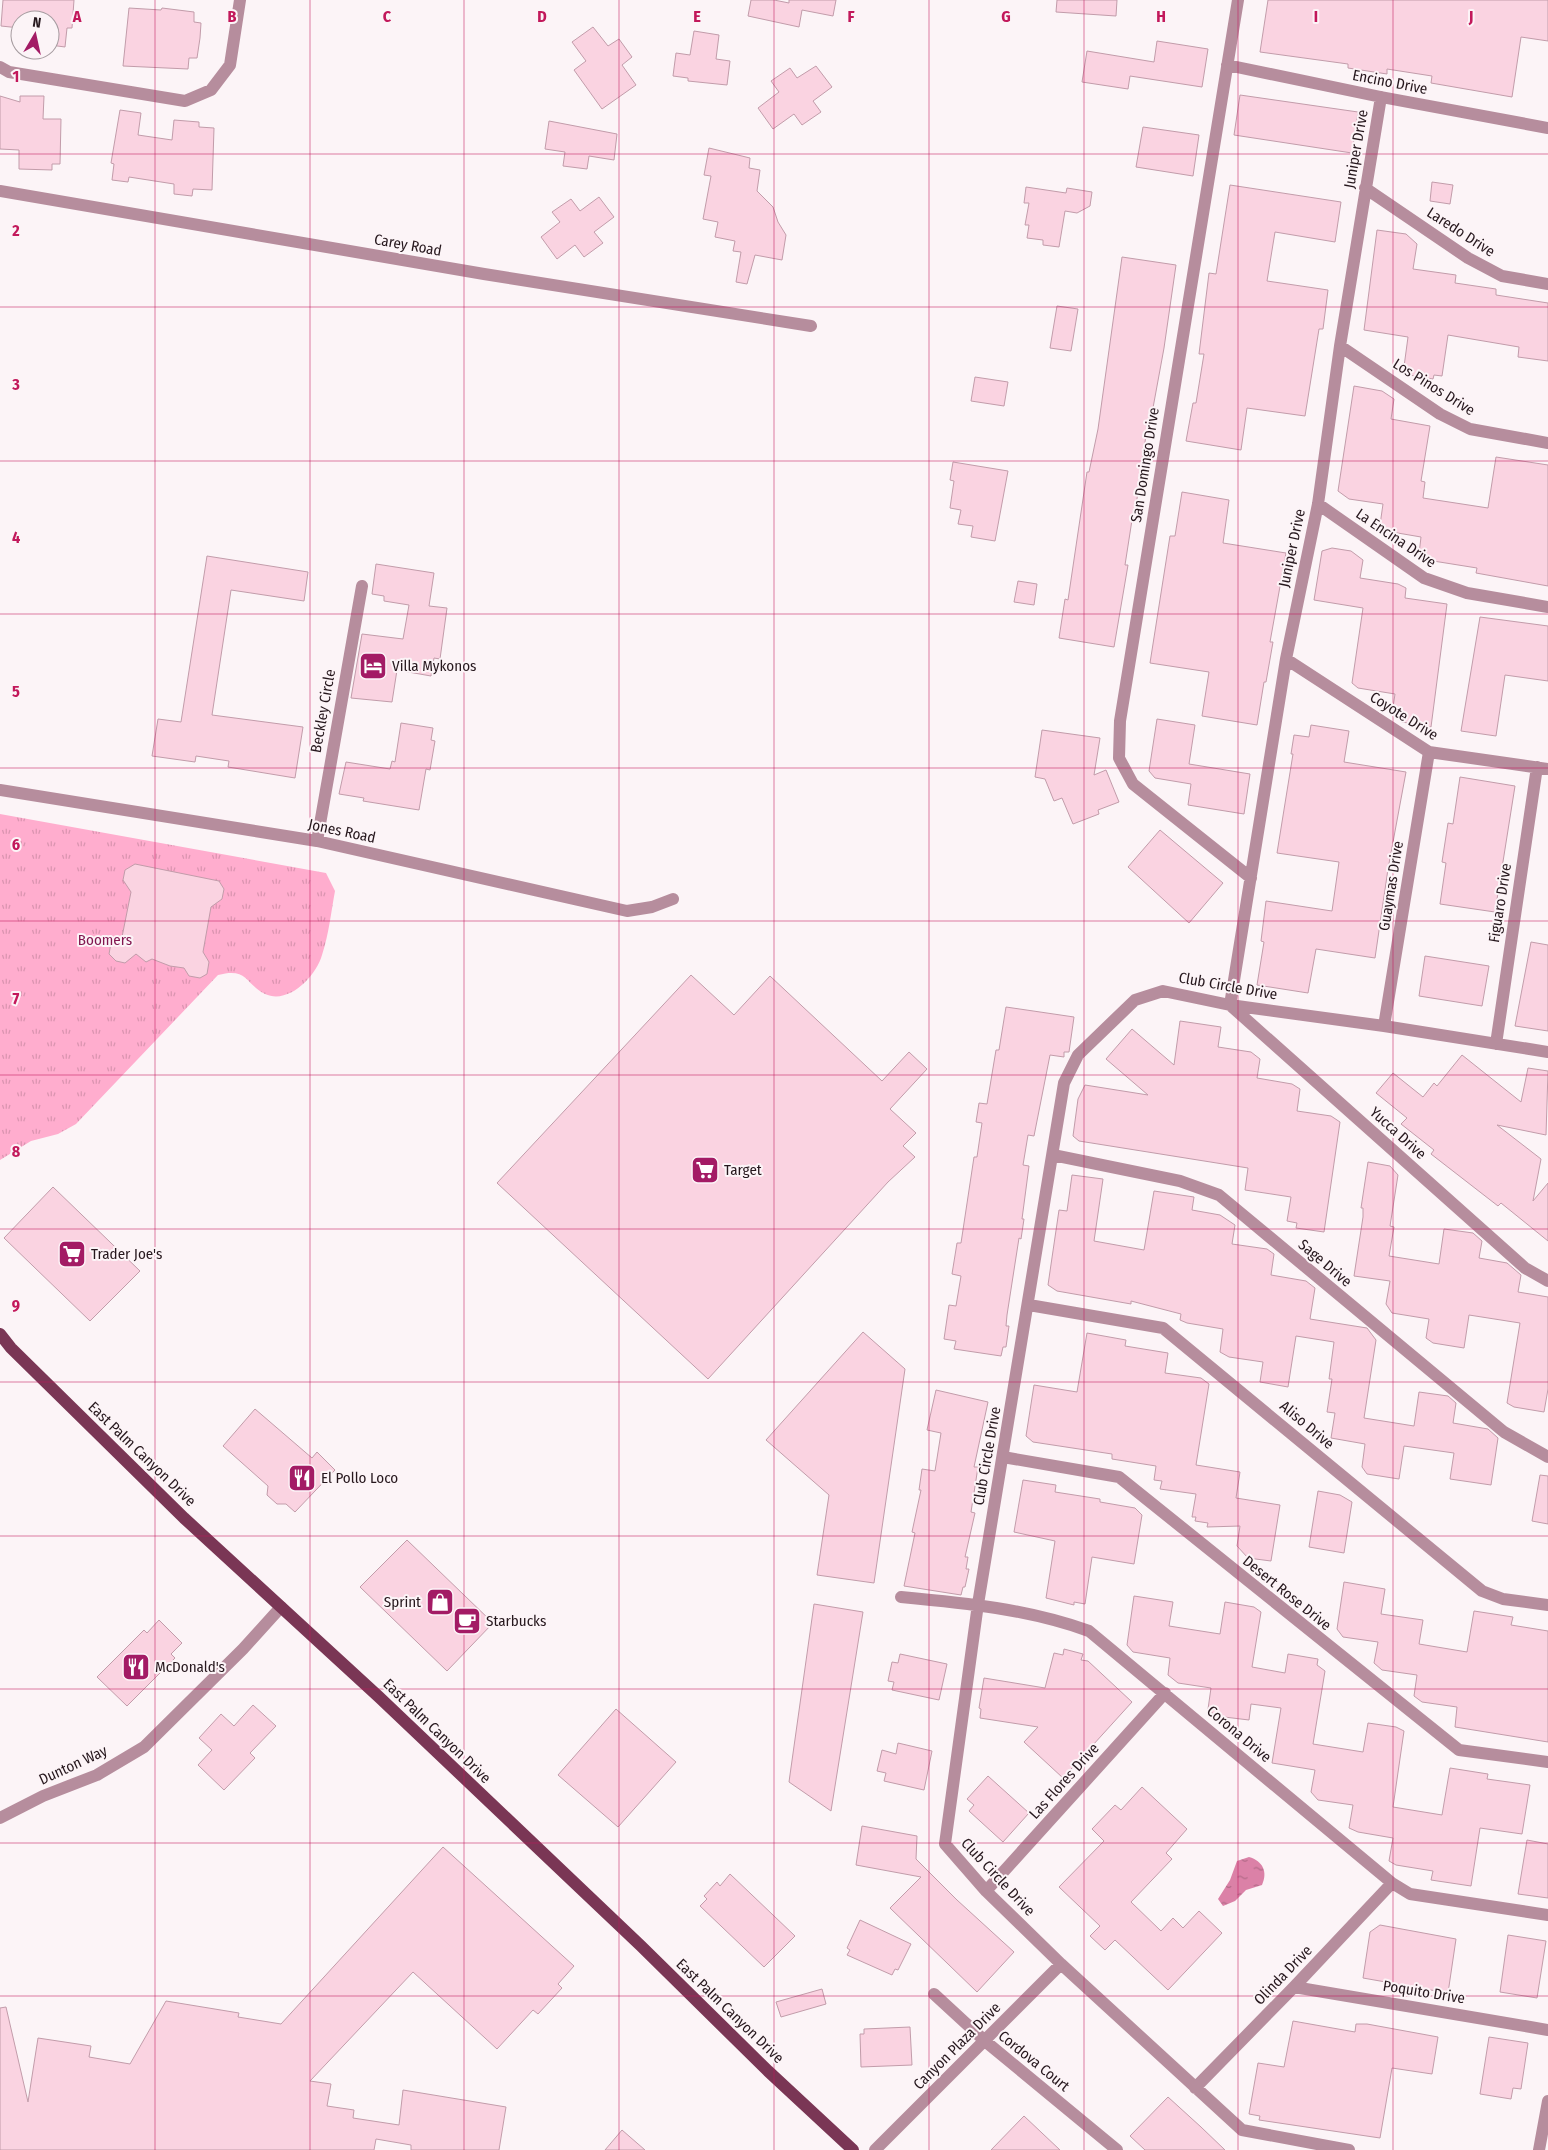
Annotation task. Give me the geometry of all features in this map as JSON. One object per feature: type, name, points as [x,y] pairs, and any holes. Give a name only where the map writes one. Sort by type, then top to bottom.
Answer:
[{"type":"main road","name":"East Palm Canyon Drive","points":[[0,1334],[11,1348],[177,1511],[567,1875],[768,2071],[853,2150]]},
{"type":"street","points":[[0,67],[10,72],[184,101],[211,90],[230,65],[240,0]]},
{"type":"street","name":"San Domingo Drive","points":[[1238,0],[1121,711],[1119,758],[1133,784],[1251,878]]},
{"type":"street","name":"Encino Drive","points":[[1227,65],[1381,97],[1548,128]]},
{"type":"street","name":"Juniper Drive","points":[[1230,1005],[1286,660],[1318,504],[1340,346],[1381,97]]},
{"type":"street","name":"Laredo Drive","points":[[1366,188],[1468,258],[1502,276],[1548,284]]},
{"type":"street","name":"Carey Road","points":[[0,191],[484,274],[811,326]]},
{"type":"street","name":"Los Pinos Drive","points":[[1340,346],[1440,414],[1470,429],[1548,443]]},
{"type":"street","name":"La Encina Drive","points":[[1318,504],[1424,578],[1467,593],[1548,607]]},
{"type":"street","name":"Beckley Circle","points":[[317,841],[362,586]]},
{"type":"street","name":"Coyote Drive","points":[[1286,660],[1429,752],[1543,768]]},
{"type":"street","name":"Guaymas Drive","points":[[1384,1026],[1429,752]]},
{"type":"street","name":"Figuaro Drive","points":[[1496,1044],[1543,768]]},
{"type":"street","name":"Jones Road","points":[[0,790],[317,841],[627,911],[652,907],[673,899]]},
{"type":"street","name":"Club Circle Drive","points":[[1349,2150],[1242,2130],[1061,1964],[986,1891],[945,1844],[978,1604],[1029,1305],[1064,1083],[1078,1055],[1135,1000],[1162,991],[1230,1005],[1384,1026],[1548,1052]]},
{"type":"street","name":"Yucca Drive","points":[[1230,1005],[1525,1268],[1548,1281]]},
{"type":"street","name":"Sage Drive","points":[[1053,1155],[1180,1182],[1218,1195],[1504,1432],[1548,1457]]},
{"type":"street","name":"Aliso Drive","points":[[1029,1305],[1163,1328],[1482,1591],[1503,1599],[1548,1605]]},
{"type":"street","name":"Desert Rose Drive","points":[[1003,1457],[1119,1477],[1458,1750],[1548,1762]]},
{"type":"street","name":"Corona Drive","points":[[901,1597],[978,1604],[1057,1619],[1089,1631],[1392,1882],[1410,1894],[1548,1915]]},
{"type":"street","name":"Dunton Way","points":[[0,1818],[43,1796],[97,1775],[144,1747],[243,1649],[280,1607]]},
{"type":"street","name":"Las Flores Drive","points":[[986,1891],[1165,1694]]},
{"type":"street","name":"Olinda Drive","points":[[1195,2088],[1294,1987],[1392,1882]]},
{"type":"street","name":"Canyon Plaza Drive","points":[[875,2150],[1061,1964]]},
{"type":"street","name":"Poquito Drive","points":[[1294,1987],[1548,2030]]},
{"type":"street","name":"Cordova Court","points":[[934,1994],[985,2041],[1117,2150]]},
{"type":"street","points":[[1540,2150],[1548,2101]]},
{"type":"green space","name":"Boomers","points":[[0,814],[326,873],[335,891],[326,939],[319,963],[308,979],[292,992],[283,996],[265,994],[241,975],[235,973],[218,975],[76,1124],[58,1134],[31,1141],[0,1160]]},
{"type":"water","points":[[1249,1857],[1258,1861],[1263,1868],[1264,1880],[1262,1885],[1246,1890],[1235,1901],[1223,1906],[1218,1899],[1230,1880],[1237,1861]]},
{"type":"building","points":[[3,0],[74,0],[72,28],[67,28],[65,47],[60,46],[60,10],[10,10],[10,27],[1,26]]},
{"type":"building","points":[[751,0],[774,0],[789,3],[789,0],[836,0],[833,16],[802,10],[799,27],[748,16]]},
{"type":"building","points":[[1057,0],[1117,0],[1116,16],[1056,12]]},
{"type":"building","points":[[1268,0],[1548,0],[1548,41],[1521,37],[1512,97],[1431,83],[1432,76],[1387,69],[1387,74],[1348,68],[1348,64],[1260,52]]},
{"type":"building","points":[[129,8],[161,10],[162,8],[194,12],[194,22],[201,23],[200,38],[197,58],[189,58],[188,69],[123,66]]},
{"type":"building","points":[[593,27],[608,46],[619,39],[632,57],[622,65],[636,85],[602,109],[574,70],[586,61],[572,42]]},
{"type":"building","points":[[694,31],[719,35],[716,59],[730,61],[727,85],[688,81],[688,78],[673,76],[676,53],[690,55]]},
{"type":"building","points":[[1157,41],[1208,49],[1202,87],[1130,76],[1128,89],[1082,82],[1087,51],[1154,62]]},
{"type":"building","points":[[816,66],[832,87],[813,101],[821,112],[802,125],[794,114],[773,129],[758,108],[779,92],[771,81],[790,68],[797,78]]},
{"type":"building","points":[[1240,95],[1358,112],[1352,153],[1234,135]]},
{"type":"building","points":[[0,96],[20,102],[20,96],[44,96],[43,119],[61,119],[60,164],[52,164],[52,170],[19,169],[19,150],[0,149]]},
{"type":"building","points":[[120,110],[141,113],[138,135],[172,140],[174,120],[199,122],[199,127],[214,128],[212,190],[193,189],[192,196],[174,194],[174,184],[129,177],[128,182],[112,180],[114,164],[111,163]]},
{"type":"building","points":[[549,121],[617,134],[614,160],[589,156],[587,169],[563,166],[565,152],[545,149]]},
{"type":"building","points":[[1143,127],[1199,135],[1193,176],[1136,167]]},
{"type":"building","points":[[709,148],[750,158],[749,168],[760,170],[757,191],[773,207],[778,222],[786,235],[782,260],[755,255],[747,284],[736,282],[741,252],[733,251],[735,241],[715,237],[718,222],[703,219],[711,176],[704,175]]},
{"type":"building","points":[[1432,182],[1453,185],[1450,204],[1430,201]]},
{"type":"building","points":[[1230,185],[1341,202],[1335,242],[1275,232],[1267,281],[1328,290],[1323,329],[1319,329],[1305,416],[1247,408],[1241,450],[1186,441],[1193,403],[1196,403],[1204,354],[1199,354],[1209,273],[1216,274]]},
{"type":"building","points":[[1026,187],[1066,193],[1067,188],[1092,192],[1090,206],[1077,213],[1065,211],[1059,247],[1043,245],[1043,240],[1027,238],[1029,225],[1025,225],[1029,203],[1024,203]]},
{"type":"building","points":[[599,197],[614,217],[594,232],[603,243],[584,257],[575,245],[557,259],[541,237],[560,222],[552,212],[571,199],[580,211]]},
{"type":"building","points":[[1377,230],[1406,234],[1417,244],[1413,269],[1456,275],[1455,283],[1496,289],[1496,295],[1548,303],[1548,361],[1518,357],[1519,347],[1448,335],[1442,376],[1434,375],[1433,379],[1403,374],[1408,337],[1364,330]]},
{"type":"building","points":[[1122,257],[1176,265],[1164,348],[1148,435],[1146,435],[1134,520],[1132,520],[1125,565],[1128,565],[1114,647],[1059,638],[1065,599],[1068,600],[1087,472],[1089,472],[1098,429]]},
{"type":"building","points":[[1057,306],[1078,309],[1071,351],[1050,348]]},
{"type":"building","points":[[975,377],[1008,382],[1004,406],[971,401]]},
{"type":"building","points":[[1354,386],[1382,391],[1394,399],[1391,419],[1430,426],[1421,481],[1425,482],[1423,498],[1488,508],[1496,457],[1548,465],[1548,586],[1476,573],[1477,568],[1427,560],[1419,554],[1421,537],[1386,531],[1380,525],[1383,504],[1349,499],[1338,491]]},
{"type":"building","points":[[953,462],[1008,471],[995,541],[971,537],[973,526],[958,524],[961,510],[950,508],[954,481],[950,480]]},
{"type":"building","points":[[1182,492],[1229,500],[1223,543],[1286,553],[1270,642],[1273,642],[1257,725],[1202,716],[1209,672],[1150,663],[1170,536],[1175,536]]},
{"type":"building","points":[[1332,548],[1351,551],[1363,560],[1360,578],[1398,584],[1406,588],[1405,598],[1447,604],[1431,727],[1402,722],[1392,714],[1395,694],[1358,688],[1352,683],[1363,608],[1314,600],[1322,551]]},
{"type":"building","points":[[207,556],[308,572],[304,601],[231,590],[212,715],[303,727],[295,778],[228,767],[229,761],[196,756],[195,762],[152,756],[158,719],[181,722]]},
{"type":"building","points":[[376,564],[434,573],[429,606],[447,608],[440,659],[434,658],[431,676],[397,670],[392,702],[351,698],[362,634],[403,639],[409,605],[384,601],[384,596],[372,594]]},
{"type":"building","points":[[1018,581],[1037,584],[1034,605],[1014,602]]},
{"type":"building","points":[[1480,617],[1548,626],[1548,681],[1505,675],[1496,736],[1461,731]]},
{"type":"building","points":[[1157,719],[1195,725],[1189,764],[1250,774],[1244,814],[1188,805],[1191,784],[1155,778],[1149,771]]},
{"type":"building","points":[[401,723],[433,728],[431,740],[435,741],[430,770],[426,769],[419,810],[363,801],[364,798],[339,794],[346,762],[390,769],[392,761],[395,762]]},
{"type":"building","points":[[1311,725],[1349,731],[1344,762],[1406,772],[1388,869],[1375,958],[1316,949],[1308,993],[1257,985],[1264,942],[1261,941],[1266,901],[1332,911],[1339,862],[1277,853],[1293,754],[1291,754],[1294,735],[1309,737]]},
{"type":"building","points":[[1042,730],[1100,738],[1094,775],[1106,770],[1119,802],[1098,810],[1099,814],[1073,824],[1062,798],[1054,801],[1045,779],[1035,777]]},
{"type":"building","points":[[1460,777],[1515,786],[1495,912],[1440,904],[1446,863],[1442,862],[1448,823],[1453,824]]},
{"type":"building","points":[[1160,830],[1223,883],[1189,923],[1128,867]]},
{"type":"building","points":[[135,864],[219,881],[224,889],[222,899],[211,907],[203,952],[209,962],[207,974],[200,978],[189,976],[184,968],[170,966],[152,959],[146,962],[136,954],[125,963],[116,961],[109,954],[111,943],[122,937],[131,892],[123,880],[125,870]]},
{"type":"building","points":[[1531,942],[1548,945],[1548,1031],[1515,1026]]},
{"type":"building","points":[[1425,956],[1489,966],[1482,1006],[1419,996]]},
{"type":"building","name":"Target","points":[[691,975],[734,1015],[770,976],[882,1081],[909,1052],[927,1069],[890,1109],[916,1133],[903,1146],[915,1157],[888,1182],[708,1379],[497,1183]]},
{"type":"building","points":[[1006,1007],[1074,1017],[1069,1052],[1064,1052],[1064,1057],[1050,1055],[1034,1136],[1028,1135],[1023,1165],[1029,1166],[1022,1219],[1024,1219],[1021,1239],[1019,1238],[1007,1315],[1006,1326],[1009,1326],[1006,1347],[1003,1347],[1001,1356],[954,1349],[956,1341],[944,1339],[949,1305],[956,1306],[961,1276],[952,1274],[957,1243],[961,1243],[974,1157],[977,1157],[982,1123],[976,1122],[979,1103],[987,1104],[996,1050],[999,1050]]},
{"type":"building","points":[[1180,1021],[1221,1027],[1218,1047],[1251,1052],[1260,1059],[1257,1078],[1292,1084],[1300,1089],[1297,1111],[1331,1116],[1340,1122],[1324,1232],[1296,1228],[1297,1223],[1287,1221],[1291,1197],[1245,1190],[1248,1168],[1079,1141],[1073,1136],[1078,1099],[1085,1085],[1148,1095],[1106,1059],[1132,1029],[1174,1065]]},
{"type":"building","points":[[1462,1055],[1521,1102],[1528,1068],[1548,1071],[1546,1135],[1497,1125],[1541,1159],[1533,1201],[1548,1183],[1548,1241],[1501,1203],[1498,1206],[1431,1154],[1434,1150],[1401,1124],[1407,1118],[1376,1093],[1393,1073],[1423,1097],[1434,1083],[1437,1086]]},
{"type":"building","points":[[1368,1162],[1390,1166],[1398,1175],[1390,1226],[1394,1227],[1389,1256],[1439,1264],[1444,1229],[1473,1233],[1482,1241],[1479,1258],[1507,1263],[1521,1275],[1518,1292],[1548,1297],[1548,1389],[1544,1412],[1514,1407],[1507,1403],[1520,1323],[1469,1315],[1464,1348],[1433,1343],[1426,1338],[1429,1319],[1392,1313],[1386,1304],[1390,1281],[1354,1276],[1363,1217],[1363,1208],[1361,1208]]},
{"type":"building","points":[[1072,1175],[1103,1179],[1094,1241],[1144,1250],[1154,1191],[1194,1197],[1192,1210],[1220,1215],[1235,1225],[1232,1244],[1267,1249],[1274,1254],[1271,1275],[1306,1281],[1315,1288],[1310,1319],[1367,1328],[1376,1340],[1364,1418],[1414,1426],[1419,1392],[1448,1396],[1456,1403],[1453,1423],[1488,1429],[1498,1438],[1491,1485],[1450,1479],[1454,1453],[1404,1446],[1399,1479],[1367,1474],[1362,1467],[1365,1444],[1331,1438],[1335,1413],[1327,1412],[1332,1379],[1329,1379],[1334,1342],[1296,1336],[1288,1387],[1260,1382],[1263,1362],[1229,1357],[1220,1352],[1223,1329],[1187,1323],[1180,1320],[1181,1314],[1131,1301],[1131,1304],[1057,1291],[1048,1285],[1059,1210],[1067,1211]]},
{"type":"building","name":"Trader Joe's","points":[[53,1187],[140,1271],[90,1321],[4,1238]]},
{"type":"building","points":[[863,1332],[905,1369],[874,1583],[817,1575],[829,1495],[766,1440]]},
{"type":"building","points":[[1087,1333],[1126,1340],[1125,1346],[1168,1353],[1165,1373],[1201,1378],[1209,1384],[1196,1465],[1240,1472],[1236,1498],[1280,1505],[1271,1561],[1248,1558],[1237,1546],[1240,1526],[1207,1527],[1208,1523],[1195,1521],[1196,1517],[1192,1517],[1196,1494],[1160,1489],[1162,1481],[1154,1480],[1156,1466],[1112,1459],[1112,1454],[1033,1442],[1026,1436],[1034,1385],[1077,1392]]},
{"type":"building","points":[[936,1390],[988,1402],[974,1467],[978,1467],[971,1512],[975,1513],[965,1557],[968,1557],[966,1569],[969,1569],[961,1595],[904,1586],[915,1533],[912,1532],[921,1490],[919,1490],[922,1469],[935,1471],[941,1433],[927,1430]]},
{"type":"building","points":[[255,1409],[312,1458],[317,1452],[335,1470],[295,1512],[286,1504],[277,1504],[267,1495],[268,1486],[223,1446]]},
{"type":"building","points":[[1540,1475],[1548,1476],[1548,1524],[1532,1521]]},
{"type":"building","points":[[1023,1480],[1056,1485],[1055,1492],[1100,1499],[1100,1502],[1135,1508],[1142,1515],[1134,1564],[1092,1557],[1085,1604],[1074,1602],[1074,1605],[1046,1598],[1055,1541],[1014,1532]]},
{"type":"building","points":[[1318,1491],[1340,1495],[1352,1502],[1344,1553],[1309,1547]]},
{"type":"building","points":[[407,1540],[493,1623],[447,1671],[360,1587]]},
{"type":"building","points":[[1344,1582],[1385,1589],[1381,1614],[1423,1620],[1419,1644],[1467,1652],[1474,1611],[1513,1617],[1511,1625],[1548,1631],[1548,1742],[1455,1727],[1457,1707],[1422,1702],[1414,1696],[1417,1675],[1382,1670],[1374,1663],[1378,1642],[1343,1637],[1337,1629]]},
{"type":"building","points":[[1134,1596],[1173,1602],[1169,1626],[1220,1634],[1225,1602],[1254,1607],[1261,1612],[1252,1667],[1285,1673],[1288,1654],[1318,1659],[1317,1665],[1325,1671],[1313,1744],[1363,1752],[1368,1723],[1396,1727],[1404,1731],[1393,1807],[1442,1815],[1450,1768],[1488,1774],[1487,1779],[1530,1785],[1522,1834],[1480,1828],[1471,1886],[1431,1880],[1433,1871],[1396,1865],[1389,1861],[1393,1838],[1358,1832],[1349,1828],[1353,1805],[1318,1800],[1311,1792],[1315,1770],[1272,1763],[1281,1708],[1251,1704],[1249,1720],[1216,1716],[1208,1709],[1211,1688],[1178,1683],[1168,1675],[1170,1658],[1133,1652],[1127,1645]]},
{"type":"building","points":[[814,1604],[863,1612],[831,1811],[789,1782]]},
{"type":"building","name":"McDonald's","points":[[159,1620],[182,1643],[171,1654],[175,1658],[127,1706],[97,1677],[144,1630],[147,1633]]},
{"type":"building","points":[[1064,1649],[1083,1654],[1081,1660],[1088,1661],[1132,1702],[1063,1778],[1024,1742],[1038,1727],[980,1718],[981,1709],[979,1708],[984,1678],[1045,1688],[1054,1653],[1063,1655]]},
{"type":"building","points":[[900,1654],[947,1664],[939,1700],[892,1690],[894,1682],[888,1681],[892,1662],[898,1663]]},
{"type":"building","points":[[253,1705],[276,1726],[250,1753],[255,1758],[224,1790],[198,1765],[212,1750],[199,1738],[221,1714],[234,1726]]},
{"type":"building","points":[[616,1709],[676,1762],[618,1827],[558,1775]]},
{"type":"building","points":[[898,1743],[932,1751],[924,1790],[884,1781],[886,1773],[877,1771],[882,1750],[896,1754]]},
{"type":"building","points":[[988,1776],[1029,1813],[1003,1842],[969,1811],[974,1805],[967,1799]]},
{"type":"building","points":[[1142,1787],[1187,1829],[1166,1853],[1172,1859],[1131,1902],[1161,1931],[1173,1918],[1183,1928],[1199,1911],[1222,1933],[1168,1990],[1115,1940],[1105,1950],[1090,1936],[1100,1926],[1059,1887],[1104,1841],[1092,1829],[1115,1805],[1121,1810]]},
{"type":"building","points":[[862,1826],[917,1836],[916,1859],[957,1900],[1014,1952],[977,1992],[890,1908],[921,1877],[856,1865]]},
{"type":"building","points":[[1527,1840],[1548,1844],[1548,1898],[1518,1894]]},
{"type":"building","points":[[443,1847],[574,1966],[558,1984],[562,1988],[538,2014],[533,2010],[497,2049],[413,1972],[310,2081],[331,2084],[327,2106],[354,2110],[353,2118],[399,2125],[403,2090],[506,2107],[499,2150],[411,2150],[411,2145],[376,2139],[374,2150],[0,2150],[0,2008],[6,2007],[28,2102],[38,2038],[91,2046],[89,2057],[130,2064],[166,2001],[239,2013],[238,2017],[281,2024]]},
{"type":"building","points":[[730,1874],[795,1936],[764,1967],[700,1906],[707,1899],[704,1896],[717,1882],[720,1886]]},
{"type":"building","points":[[860,1920],[911,1944],[898,1970],[895,1969],[892,1975],[847,1955],[850,1950],[847,1948]]},
{"type":"building","points":[[1380,1925],[1456,1939],[1448,1993],[1363,1978],[1370,1932]]},
{"type":"building","points":[[1508,1935],[1546,1941],[1537,1998],[1500,1992]]},
{"type":"building","points":[[822,1989],[826,2004],[781,2017],[776,2002]]},
{"type":"building","points":[[1293,2021],[1355,2032],[1356,2024],[1367,2024],[1438,2037],[1432,2074],[1392,2068],[1380,2138],[1259,2120],[1260,2116],[1249,2114],[1258,2063],[1284,2067]]},
{"type":"building","points":[[910,2027],[912,2065],[861,2067],[860,2034],[864,2034],[864,2029]]},
{"type":"building","points":[[1489,2037],[1528,2043],[1521,2089],[1513,2088],[1511,2099],[1480,2094]]},
{"type":"building","points":[[1168,2097],[1225,2150],[1145,2150],[1130,2136]]},
{"type":"building","points":[[1024,2116],[1060,2150],[991,2150]]},
{"type":"building","points":[[622,2130],[645,2150],[605,2150]]},
{"type":"place","name":"Villa Mykonos","points":[[373,666]]},
{"type":"place","name":"Target","points":[[705,1170]]},
{"type":"place","name":"Trader Joe's","points":[[72,1254]]},
{"type":"place","name":"El Pollo Loco","points":[[302,1478]]},
{"type":"place","name":"Sprint","points":[[440,1602]]},
{"type":"place","name":"Starbucks","points":[[467,1621]]},
{"type":"place","name":"McDonald's","points":[[136,1667]]}]
